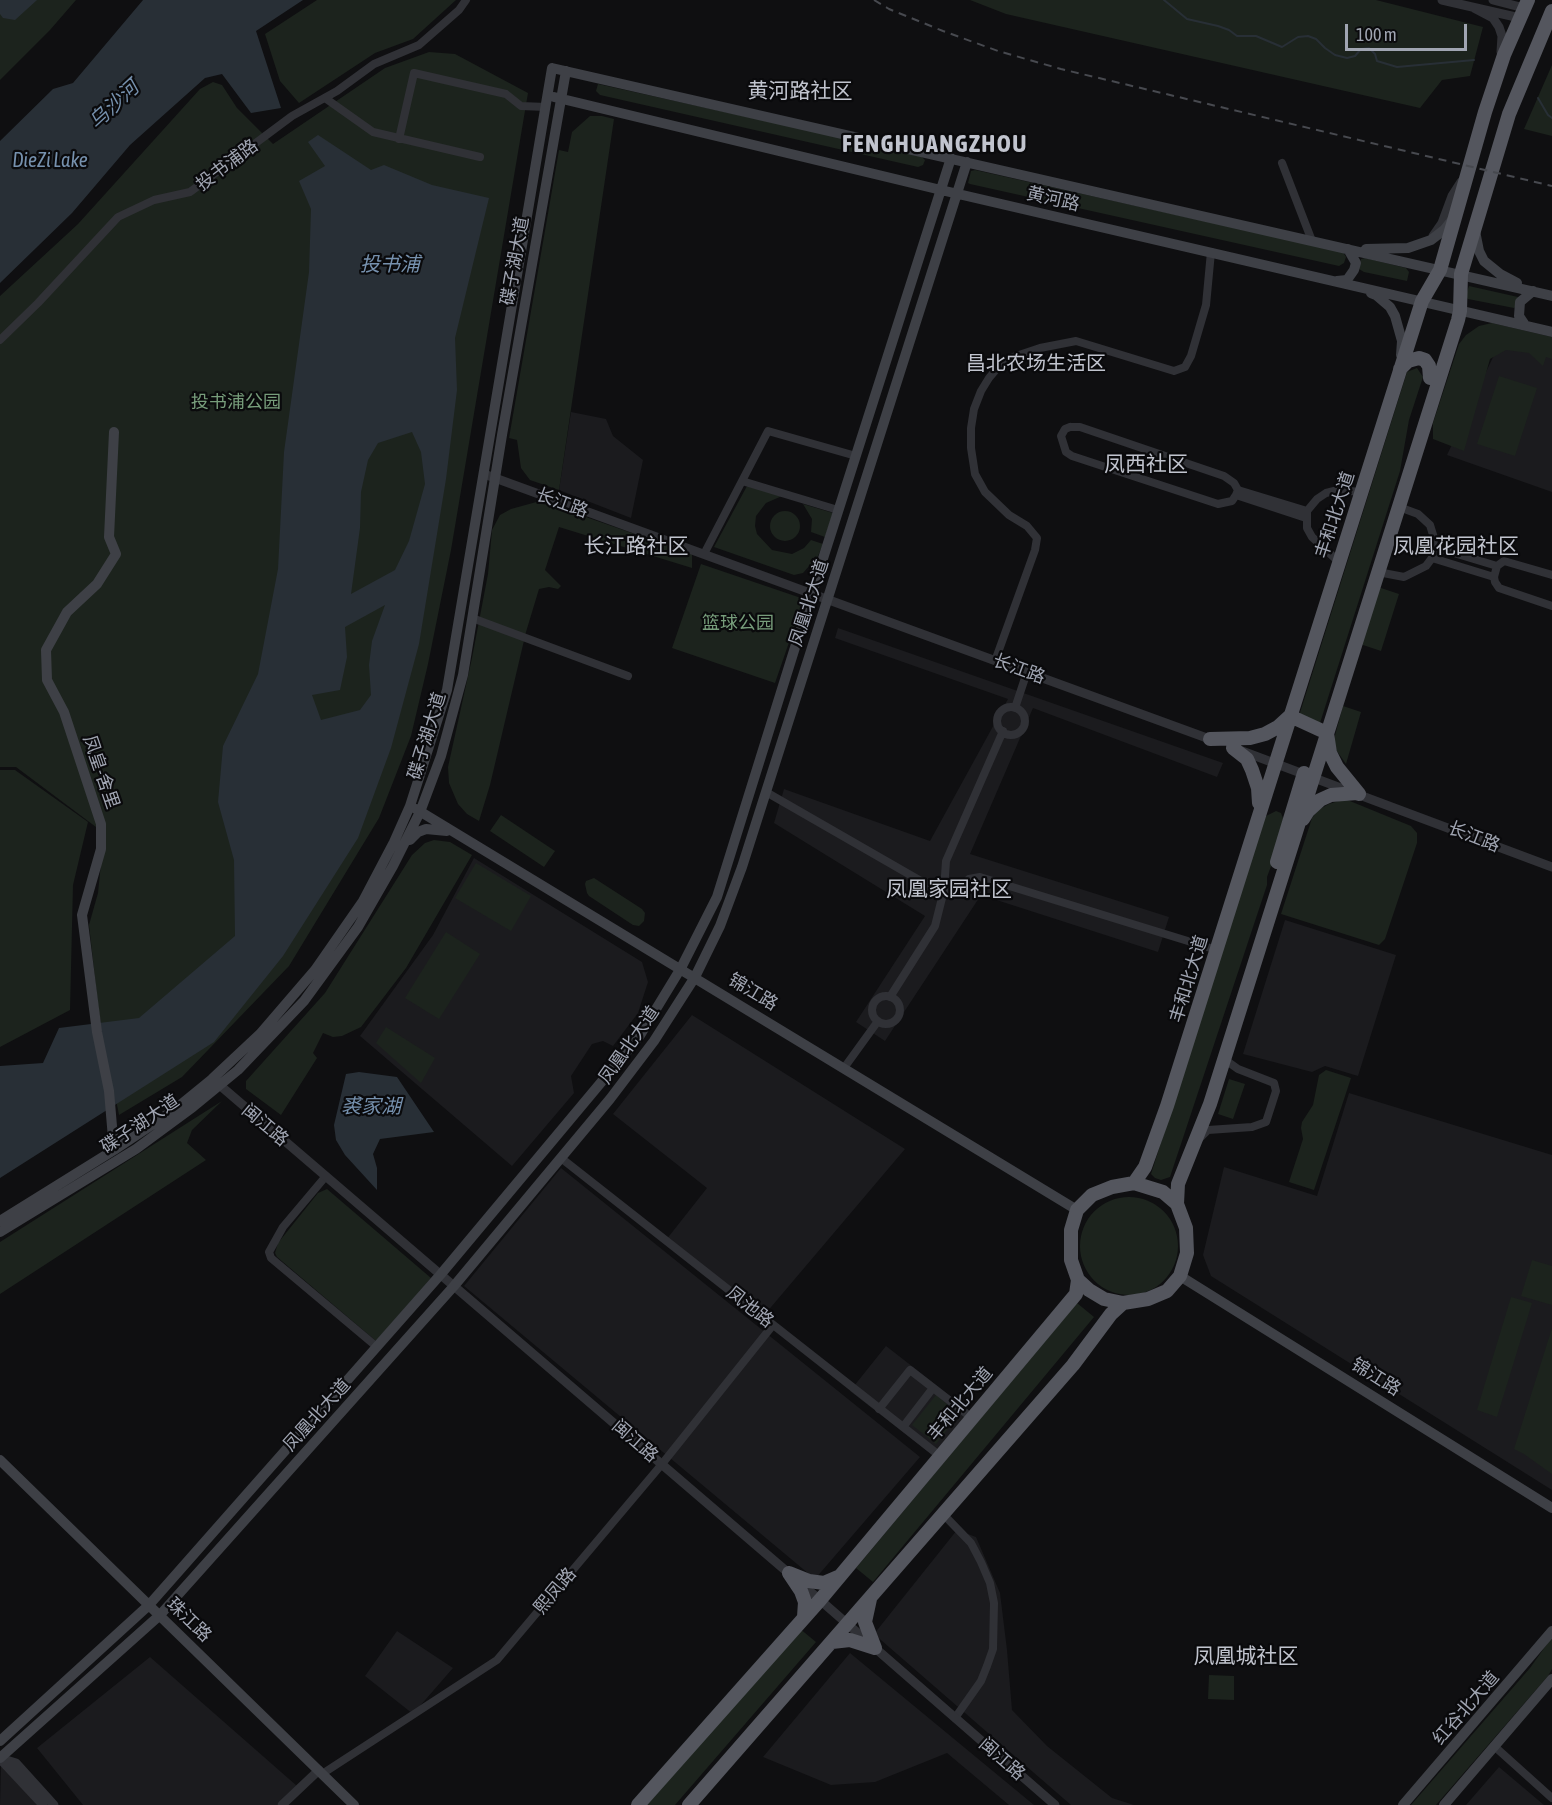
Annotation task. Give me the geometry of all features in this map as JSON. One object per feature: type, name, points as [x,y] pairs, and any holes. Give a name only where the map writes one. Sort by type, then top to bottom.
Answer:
[{"type":"highway","name":"丰和北大道","points":[[1134,1183],[1145,1167],[1167,1106],[1422,301],[1440,270],[1485,112],[1504,55],[1524,9]]},
{"type":"highway","points":[[1279,886],[1273,874],[1327,733],[1399,507],[1457,310],[1461,274],[1509,114],[1551,17]]},
{"type":"highway","points":[[1409,474],[1416,422],[1457,310]]},
{"type":"highway","points":[[1400,369],[1408,361],[1419,358],[1425,360],[1429,366],[1431,378]]},
{"type":"highway","points":[[1210,739],[1250,738],[1265,734],[1278,727],[1290,716],[1327,733]]},
{"type":"highway","points":[[1327,733],[1330,753],[1336,768],[1358,793]]},
{"type":"highway","points":[[1233,748],[1247,759],[1252,770],[1258,788],[1259,814]]},
{"type":"highway","points":[[1177,1204],[1163,1192],[1134,1183],[1112,1187],[1092,1195],[1077,1210],[1071,1230],[1071,1260],[1078,1280],[1104,1299],[1124,1303],[1148,1299],[1167,1291],[1180,1276],[1186,1253],[1186,1228],[1177,1204],[1178,1184],[1224,1059],[1296,831],[1309,775]]},
{"type":"highway","points":[[1296,831],[1308,811],[1320,800],[1331,795],[1358,793]]},
{"type":"highway","name":"丰和北大道","points":[[638,1805],[820,1600],[1076,1294],[1078,1280]]},
{"type":"highway","points":[[689,1805],[1073,1365],[1111,1314],[1124,1303]]},
{"type":"highway","points":[[789,1573],[809,1581],[824,1583],[840,1576]]},
{"type":"highway","points":[[789,1573],[801,1591],[805,1602],[804,1617]]},
{"type":"highway","points":[[870,1598],[865,1622],[875,1648]]},
{"type":"highway","points":[[832,1642],[849,1640],[875,1648]]},
{"type":"main road","name":"黄河路","points":[[552,68],[1552,296]]},
{"type":"main road","name":"碟子湖大道","points":[[0,1221],[238,1070],[304,1001],[358,927],[393,866],[415,809],[441,756],[460,685],[472,618],[489,476],[552,68]]},
{"type":"main road","name":"碟子湖大道","points":[[0,1232],[136,1149],[193,1107],[315,970],[363,901],[394,842],[415,809],[447,690],[566,72]]},
{"type":"main road","name":"黄河路","points":[[547,101],[561,99],[957,194],[1552,332]]},
{"type":"main road","name":"凤凰北大道","points":[[0,1741],[149,1605],[377,1347],[639,1037],[681,969],[717,897],[951,158]]},
{"type":"main road","name":"凤凰北大道","points":[[0,1758],[160,1616],[454,1286],[610,1099],[654,1041],[695,977],[720,926],[742,867],[967,162]]},
{"type":"main road","points":[[1336,281],[1347,280],[1354,270],[1356,263],[1348,249],[1408,248],[1431,240],[1455,217]]},
{"type":"main road","points":[[1475,225],[1476,241],[1484,261],[1500,274],[1533,291],[1520,302],[1519,316],[1525,325]]},
{"type":"main road","points":[[1336,281],[1376,295],[1390,307],[1402,341],[1400,369]]},
{"type":"main road","name":"凤皇-舍里","points":[[114,432],[109,537],[116,554],[97,584],[67,612],[46,650],[47,680],[64,712],[101,824],[101,849],[82,915],[97,1032],[109,1091],[114,1150]]},
{"type":"main road","name":"锦江路","points":[[415,809],[1077,1210]]},
{"type":"main road","points":[[393,866],[412,837],[418,832],[430,828],[459,835]]},
{"type":"main road","name":"锦江路","points":[[1180,1276],[1552,1508]]},
{"type":"main road","name":"珠江路","points":[[0,1461],[354,1805]]},
{"type":"main road","name":"红谷北大道","points":[[1403,1805],[1552,1631]]},
{"type":"main road","points":[[1444,1805],[1552,1679]]},
{"type":"street","name":"投书浦路","points":[[0,340],[118,218],[153,200],[190,192],[291,116],[325,98],[374,64],[418,45],[459,10],[466,0]]},
{"type":"street","points":[[1442,0],[1474,8],[1524,9]]},
{"type":"street","points":[[1493,0],[1524,9]]},
{"type":"street","points":[[1431,240],[1442,223],[1452,196],[1464,176],[1488,87],[1503,46],[1502,36],[1493,18],[1474,8]]},
{"type":"street","points":[[399,139],[414,73],[506,93],[521,106],[547,101]]},
{"type":"street","points":[[325,98],[373,132],[480,157]]},
{"type":"street","points":[[1282,163],[1312,241]]},
{"type":"street","points":[[995,661],[1035,550],[1037,538],[1027,526],[1010,516],[985,492],[975,474],[971,428],[974,409],[981,391],[1000,364],[1012,357],[1040,348],[1076,341],[1174,371],[1185,367],[1197,340],[1206,305],[1211,252]]},
{"type":"street","points":[[1080,427],[1224,476],[1234,483],[1237,492],[1232,501],[1218,504],[1072,456],[1066,452],[1061,436],[1065,429],[1080,427]]},
{"type":"street","points":[[704,554],[768,431],[856,456]]},
{"type":"street","name":"长江路","points":[[489,476],[1358,793],[1552,867]]},
{"type":"street","points":[[742,481],[838,510]]},
{"type":"street","points":[[1339,562],[1312,537],[1307,528],[1307,515],[1317,499],[1326,493],[1338,490],[1361,492]]},
{"type":"street","points":[[1237,492],[1307,515]]},
{"type":"street","points":[[1378,572],[1404,577],[1425,566],[1432,558],[1434,548],[1430,525],[1418,514],[1399,507]]},
{"type":"street","points":[[1434,548],[1497,566]]},
{"type":"street","points":[[1432,558],[1494,577]]},
{"type":"street","points":[[1552,575],[1504,561],[1497,566],[1494,577],[1499,588],[1552,606]]},
{"type":"street","points":[[472,618],[628,676]]},
{"type":"street","points":[[1015,708],[1027,672]]},
{"type":"street","points":[[1015,708],[1023,713],[1024,723],[1020,731],[1011,734],[1003,731],[998,724],[998,716],[1003,709],[1015,708]]},
{"type":"street","points":[[891,997],[935,926],[944,890],[946,861],[1003,731]]},
{"type":"street","points":[[766,792],[933,888],[954,893],[969,879],[980,877],[1216,950]]},
{"type":"street","points":[[882,997],[895,999],[899,1007],[898,1016],[891,1022],[878,1021],[872,1009],[875,1001],[882,997]]},
{"type":"street","points":[[844,1068],[878,1021]]},
{"type":"street","points":[[1194,1143],[1208,1130],[1252,1127],[1266,1122],[1276,1091],[1274,1083],[1238,1068],[1224,1059]]},
{"type":"street","name":"闽江路","points":[[216,1082],[789,1573],[1055,1805]]},
{"type":"street","name":"凤池路","points":[[561,1158],[940,1456]]},
{"type":"street","points":[[326,1176],[283,1227],[269,1252],[271,1258],[377,1347]]},
{"type":"street","name":"熙凤路","points":[[282,1805],[321,1772],[497,1660],[662,1464],[773,1325]]},
{"type":"street","points":[[879,1409],[910,1370],[972,1418]]},
{"type":"street","points":[[903,1427],[933,1388]]},
{"type":"street","points":[[943,1514],[971,1544],[990,1583],[994,1603],[993,1649],[981,1681],[955,1718]]},
{"type":"street","points":[[1494,1746],[1552,1798]]},
{"type":"street","points":[[0,1758],[43,1805]]},
{"type":"street","points":[[0,1758],[16,1762],[54,1805]]},
{"type":"street","name":"熙凤路","points":[[290,1805],[321,1772]]},
{"type":"shaded area","points":[[1502,338],[1552,352],[1552,492],[1447,455]]},
{"type":"shaded area","points":[[571,412],[606,419],[613,436],[643,460],[631,518],[559,490]]},
{"type":"shaded area","points":[[838,628],[1223,763],[1217,777],[1033,708],[970,854],[1169,917],[1158,952],[981,895],[885,1041],[856,1022],[925,916],[774,823],[784,789],[930,841],[1008,699],[835,638]]},
{"type":"shaded area","points":[[474,858],[642,962],[648,982],[638,1013],[613,1046],[603,1041],[592,1044],[571,1076],[574,1093],[512,1166],[360,1036],[433,935]]},
{"type":"shaded area","points":[[1285,920],[1396,955],[1358,1076],[1325,1066],[1312,1072],[1243,1054]]},
{"type":"shaded area","points":[[692,1015],[905,1149],[766,1313],[666,1240],[707,1188],[613,1114]]},
{"type":"shaded area","points":[[1349,1093],[1552,1155],[1552,1490],[1211,1276],[1203,1255],[1224,1167],[1317,1196]]},
{"type":"shaded area","points":[[561,1168],[920,1457],[815,1579],[464,1286]]},
{"type":"shaded area","points":[[886,1346],[971,1412],[935,1457],[850,1391]]},
{"type":"shaded area","points":[[957,1530],[976,1537],[1000,1593],[1012,1710],[1047,1746],[1112,1798],[1134,1805],[1071,1805],[874,1634]]},
{"type":"shaded area","points":[[397,1631],[453,1668],[413,1714],[365,1676]]},
{"type":"shaded area","points":[[850,1653],[1034,1805],[1009,1805],[947,1753],[875,1782],[831,1785],[763,1757]]},
{"type":"shaded area","points":[[150,1657],[297,1786],[277,1805],[83,1805],[37,1748]]},
{"type":"shaded area","points":[[1,1766],[37,1805],[0,1805]]},
{"type":"shaded area","points":[[1499,1767],[1544,1805],[1466,1805]]},
{"type":"green space","points":[[0,0],[76,0],[50,30],[0,80]]},
{"type":"green space","points":[[317,0],[456,0],[413,39],[375,53],[299,103],[280,81],[265,34]]},
{"type":"green space","points":[[970,0],[1376,0],[1483,27],[1470,76],[1442,80],[1420,108],[1006,14]]},
{"type":"green space","name":"投书浦公园","points":[[429,52],[455,54],[528,93],[451,550],[411,736],[379,818],[289,966],[182,1077],[119,1115],[99,1013],[89,925],[98,893],[104,833],[16,767],[0,767],[0,296],[78,224],[200,89],[213,82],[222,85],[237,108],[273,144],[385,68]]},
{"type":"green space","points":[[1552,65],[1552,136],[1524,129]]},
{"type":"green space","points":[[598,84],[920,155],[925,160],[923,165],[918,167],[600,95],[596,91]]},
{"type":"green space","points":[[590,116],[614,119],[559,490],[530,480],[521,468],[517,440],[509,438],[559,150],[568,152],[572,132]]},
{"type":"green space","points":[[975,170],[1343,252],[1346,257],[1344,263],[1339,266],[970,184],[968,183],[971,171]]},
{"type":"green space","points":[[1361,259],[1406,268],[1409,272],[1407,281],[1364,272],[1359,269]]},
{"type":"green space","points":[[1469,286],[1518,297],[1517,306],[1514,308],[1468,299],[1465,297]]},
{"type":"green space","points":[[1492,323],[1552,337],[1552,359],[1546,357],[1543,366],[1529,353],[1506,350],[1490,359],[1464,451],[1433,439],[1433,423],[1459,344],[1466,335],[1479,326]]},
{"type":"green space","points":[[1417,368],[1423,377],[1409,420],[1400,471],[1320,723],[1298,719],[1407,372]]},
{"type":"green space","points":[[1499,376],[1537,388],[1515,456],[1477,444]]},
{"type":"green space","points":[[747,486],[782,496],[766,503],[756,516],[757,534],[772,550],[792,554],[804,548],[811,540],[823,544],[818,556],[803,573],[794,575],[714,547]]},
{"type":"green space","points":[[540,501],[692,554],[692,568],[559,527],[545,570],[561,586],[558,589],[549,587],[539,589],[526,632],[490,785],[479,821],[467,814],[458,804],[449,783],[448,767],[488,574],[492,530],[500,515],[511,509]]},
{"type":"green space","points":[[803,504],[833,513],[825,537],[811,532],[812,519]]},
{"type":"green space","points":[[785,511],[796,515],[800,526],[796,537],[785,541],[774,537],[770,526],[774,515]]},
{"type":"green space","name":"篮球公园","points":[[701,564],[804,599],[775,683],[672,648]]},
{"type":"green space","points":[[1378,587],[1399,594],[1381,651],[1360,644]]},
{"type":"green space","points":[[1343,706],[1361,712],[1346,764],[1334,747]]},
{"type":"green space","points":[[0,770],[15,770],[88,822],[73,885],[70,1010],[0,1047]]},
{"type":"green space","points":[[1345,799],[1411,826],[1417,833],[1417,843],[1385,939],[1379,945],[1281,914],[1312,818],[1318,810]]},
{"type":"green space","points":[[1276,811],[1281,813],[1286,826],[1267,877],[1267,885],[1170,1177],[1161,1180],[1151,1174],[1264,817]]},
{"type":"green space","points":[[501,815],[555,851],[544,867],[490,831]]},
{"type":"green space","points":[[434,840],[450,842],[472,855],[406,968],[361,1027],[342,1036],[333,1037],[323,1033],[313,1053],[317,1058],[281,1115],[246,1089],[246,1081],[325,993],[412,855],[425,843]]},
{"type":"green space","points":[[476,863],[531,896],[511,931],[455,898]]},
{"type":"green space","points":[[594,878],[642,909],[645,913],[644,921],[639,926],[633,925],[589,896],[585,884],[586,881]]},
{"type":"green space","points":[[446,932],[480,954],[439,1019],[405,998]]},
{"type":"green space","points":[[386,1027],[435,1058],[421,1083],[376,1043]]},
{"type":"green space","points":[[1326,1070],[1351,1078],[1314,1190],[1289,1182],[1303,1139],[1302,1122],[1313,1105],[1319,1075]]},
{"type":"green space","points":[[1229,1079],[1245,1084],[1233,1119],[1218,1114]]},
{"type":"green space","points":[[222,1101],[192,1130],[187,1143],[206,1160],[0,1294],[0,1242]]},
{"type":"green space","points":[[327,1189],[431,1278],[376,1341],[275,1253],[278,1243],[318,1193]]},
{"type":"green space","points":[[1129,1197],[1148,1201],[1164,1211],[1174,1227],[1178,1246],[1174,1265],[1164,1281],[1148,1291],[1129,1295],[1110,1291],[1094,1281],[1084,1265],[1080,1246],[1084,1227],[1094,1211],[1110,1201]]},
{"type":"green space","points":[[1532,1260],[1552,1266],[1552,1305],[1521,1296]]},
{"type":"green space","points":[[1511,1297],[1532,1303],[1497,1417],[1477,1410]]},
{"type":"green space","points":[[1077,1303],[1094,1317],[873,1582],[856,1568]]},
{"type":"green space","points":[[1552,1328],[1552,1474],[1514,1449]]},
{"type":"green space","points":[[936,1395],[959,1414],[936,1444],[912,1425]]},
{"type":"green space","points":[[799,1628],[816,1642],[675,1805],[647,1805]]},
{"type":"green space","points":[[1552,1637],[1552,1669],[1548,1676],[1436,1805],[1411,1805],[1530,1668]]},
{"type":"green space","points":[[1209,1675],[1234,1676],[1234,1700],[1208,1699]]},
{"type":"water","points":[[0,0],[37,0],[15,20],[3,18],[0,14]]},
{"type":"water","name":"DieZi Lake","points":[[143,0],[303,0],[256,31],[281,108],[251,113],[222,74],[205,78],[130,145],[72,213],[0,283],[0,141],[53,89],[73,83]]},
{"type":"water","name":"投书浦","points":[[318,135],[371,170],[384,165],[432,185],[489,198],[455,338],[457,390],[446,479],[419,644],[391,748],[358,838],[283,956],[214,1042],[0,1178],[0,1066],[43,1063],[59,1028],[139,1018],[235,936],[234,860],[218,802],[223,746],[258,674],[278,569],[284,452],[309,272],[311,209],[299,181],[325,166],[308,142]],"holes":[[[412,432],[421,452],[425,484],[409,541],[395,570],[351,594],[360,528],[361,492],[368,460],[378,443]],[[385,605],[372,641],[369,665],[371,695],[360,710],[321,720],[312,695],[340,690],[347,657],[345,627]]]},
{"type":"water","name":"裘家湖","points":[[359,1072],[397,1077],[434,1132],[380,1139],[373,1154],[377,1168],[377,1190],[345,1155],[336,1140],[334,1125],[346,1074]]},
{"type":"waterway","points":[[1164,0],[1187,19],[1218,26],[1237,36],[1256,36],[1282,47],[1298,37],[1308,36],[1316,39],[1335,55],[1347,58],[1355,56],[1361,49],[1369,48],[1375,54],[1377,61],[1397,67],[1474,60]]},
{"type":"waterway","points":[[1538,98],[1552,118]]},
{"type":"railway","points":[[874,0],[889,9],[943,31],[998,51],[1061,69],[1552,186]]},
{"type":"district","name":"黄河路社区","points":[[800,91]]},
{"type":"district","name":"FENGHUANGZHOU","points":[[935,144]]},
{"type":"district","name":"昌北农场生活区","points":[[1036,364]]},
{"type":"district","name":"凤西社区","points":[[1146,464]]},
{"type":"district","name":"长江路社区","points":[[636,546]]},
{"type":"district","name":"凤凰花园社区","points":[[1456,546]]},
{"type":"district","name":"凤凰家园社区","points":[[949,889]]},
{"type":"district","name":"凤凰城社区","points":[[1246,1656]]},
{"type":"water label","name":"乌沙河","points":[[114,105]]}]
